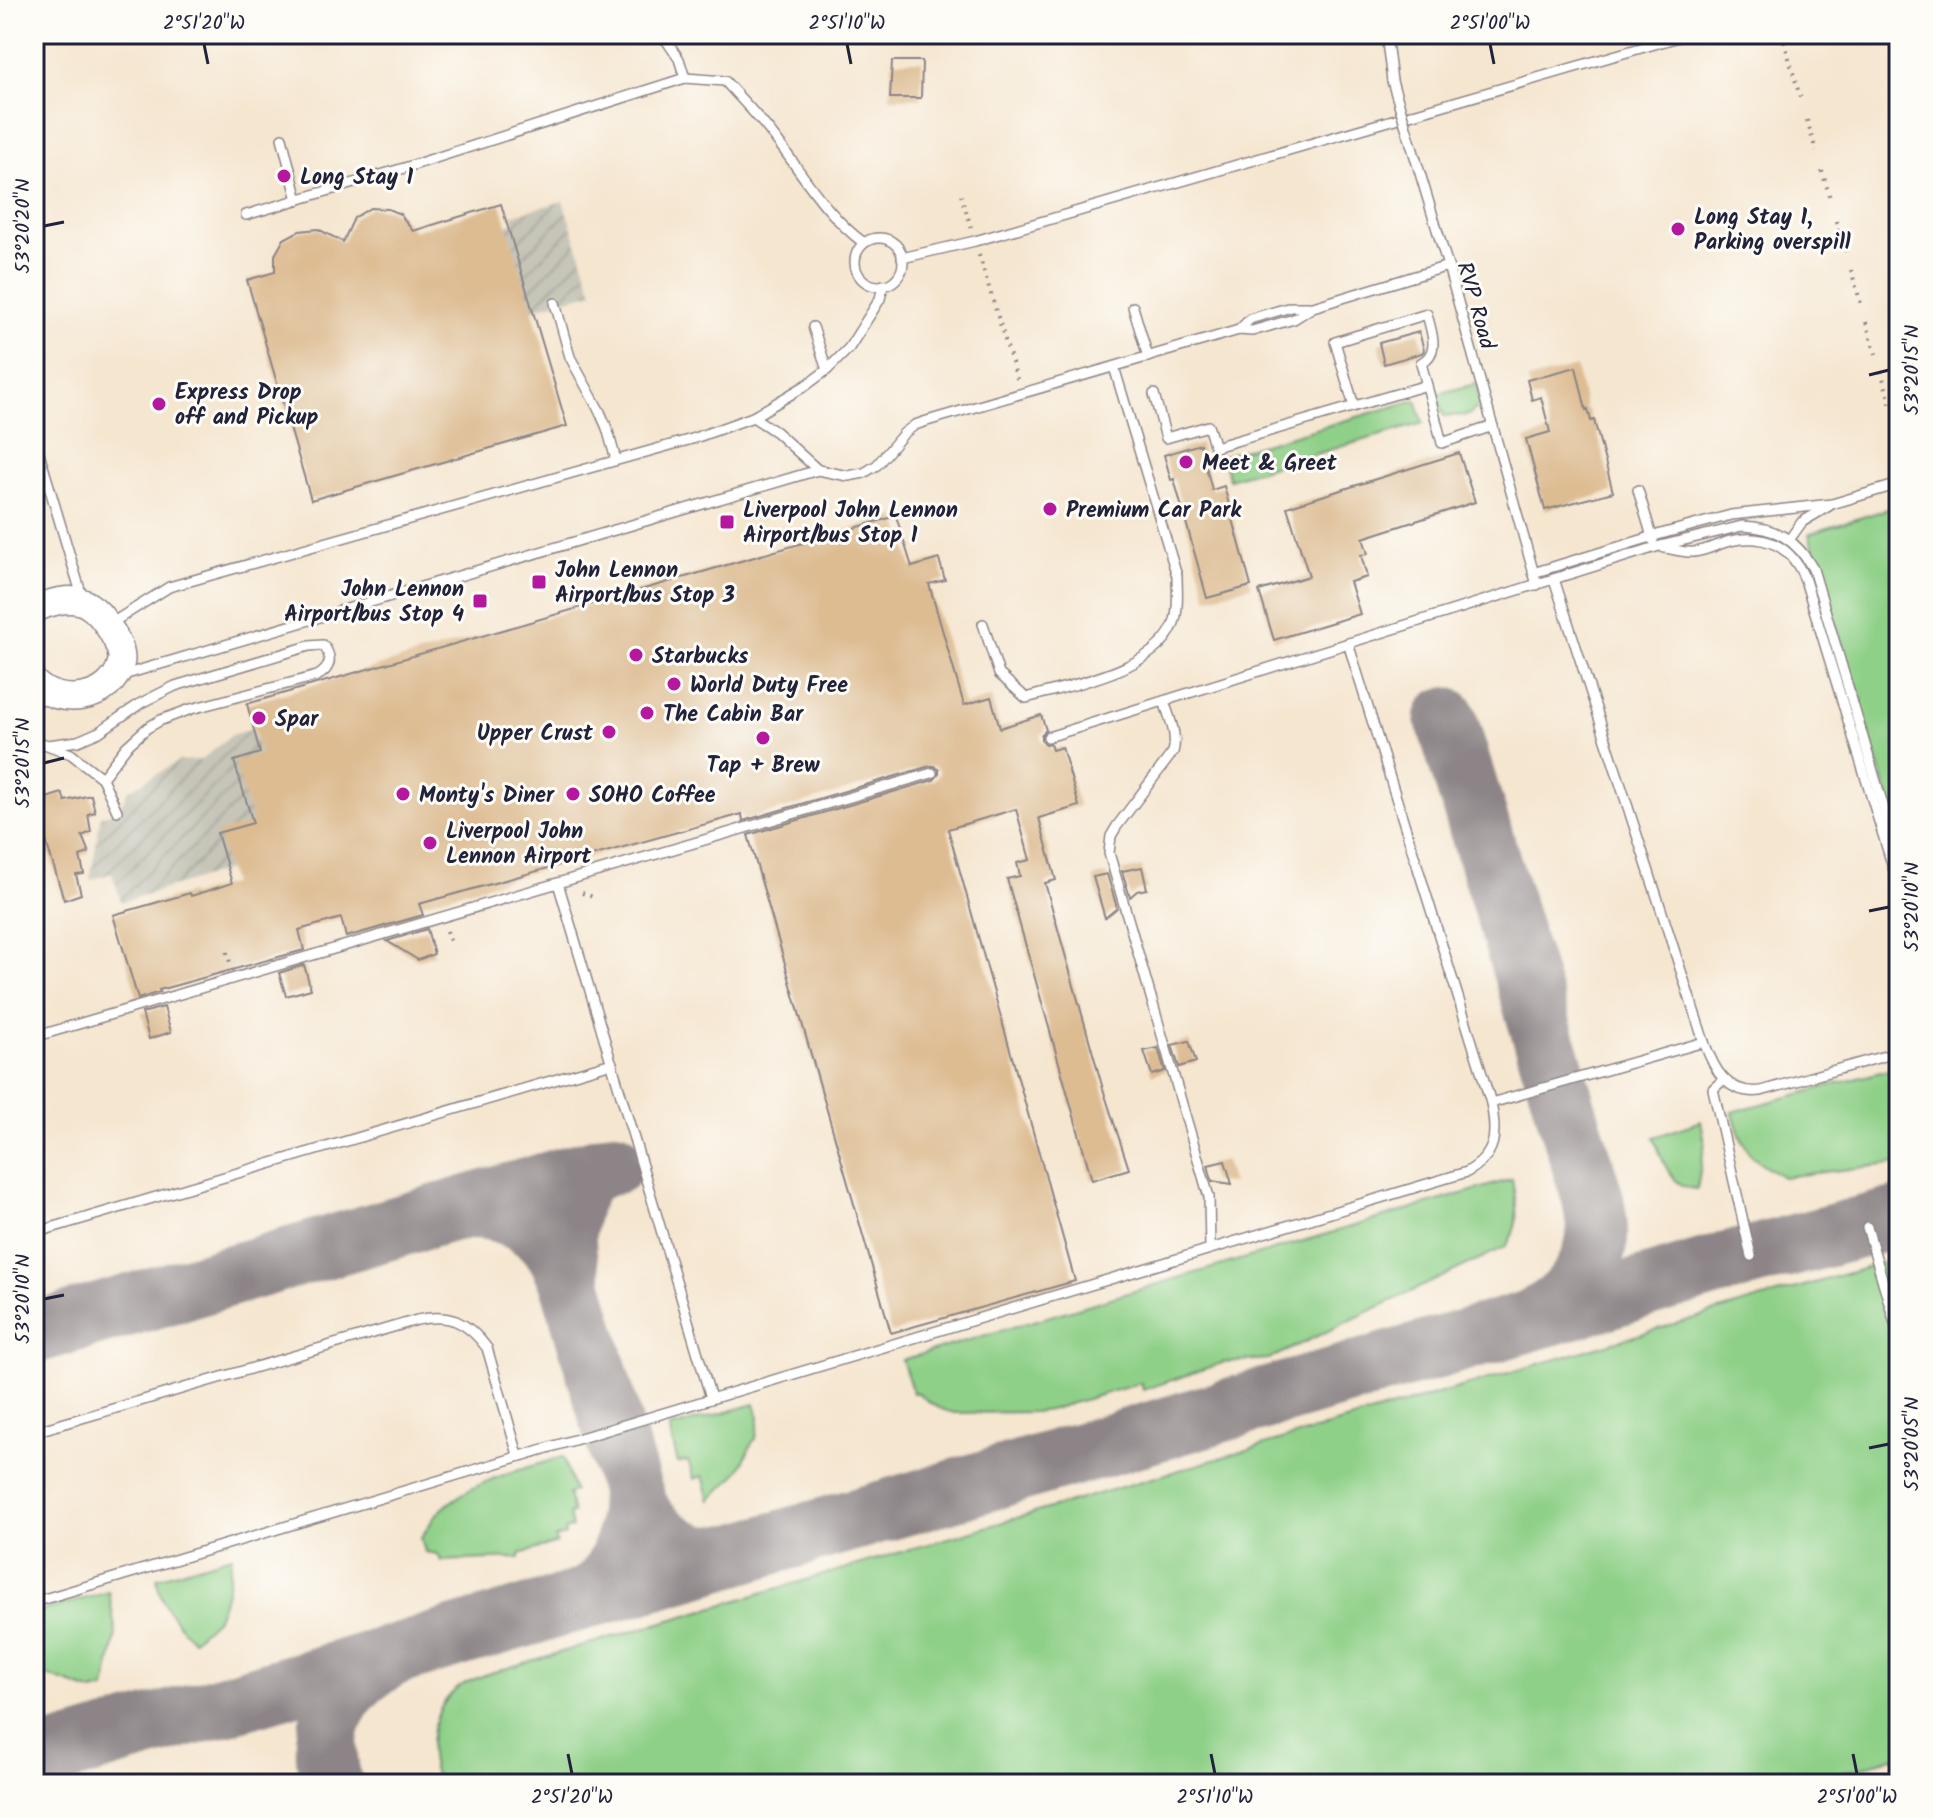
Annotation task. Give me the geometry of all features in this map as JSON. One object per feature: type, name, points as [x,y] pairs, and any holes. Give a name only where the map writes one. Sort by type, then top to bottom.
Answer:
[{"type":"street","points":[[34,610],[56,601],[88,604],[116,638],[121,651],[121,664],[113,679],[101,690],[85,697],[69,699],[52,695],[34,682]]},
{"type":"lane","points":[[662,34],[679,59],[685,78]]},
{"type":"lane","name":"RVP Road","points":[[1386,34],[1392,81],[1448,266],[1537,585]]},
{"type":"lane","points":[[902,258],[975,241],[1689,34]]},
{"type":"lane","points":[[246,215],[685,78],[725,81],[771,132],[804,179],[851,233],[864,243]]},
{"type":"lane","points":[[282,138],[298,200]]},
{"type":"lane","points":[[872,239],[888,240],[895,244],[902,258],[899,274],[894,280],[883,285],[865,282],[856,270],[855,255],[864,243],[872,239]]},
{"type":"lane","points":[[113,679],[818,470],[848,476],[864,473],[877,465],[904,433],[915,425],[1239,330],[1250,319],[1291,307],[1313,307],[1448,266]]},
{"type":"lane","points":[[107,626],[169,587],[692,439],[753,417],[801,389],[827,370],[849,348],[880,299],[883,285]]},
{"type":"lane","points":[[555,303],[570,357],[600,412],[616,460]]},
{"type":"lane","points":[[1133,307],[1148,357]]},
{"type":"lane","points":[[1354,406],[1335,342],[1427,314],[1435,346],[1428,359],[1421,363],[1442,443],[1493,426]]},
{"type":"lane","points":[[813,327],[827,370]]},
{"type":"lane","points":[[983,624],[999,674],[1026,698],[1125,669],[1155,649],[1175,622],[1177,576],[1114,367]]},
{"type":"lane","points":[[1154,394],[1166,438],[1208,426],[1215,447],[1427,385]]},
{"type":"lane","points":[[753,417],[776,432],[818,470]]},
{"type":"lane","points":[[37,446],[81,593],[88,604]]},
{"type":"lane","points":[[1533,573],[1731,515],[1832,504],[1899,484]]},
{"type":"lane","points":[[1638,490],[1656,547]]},
{"type":"lane","points":[[1789,540],[1802,522],[1832,504]]},
{"type":"lane","points":[[1048,737],[1656,547],[1742,526],[1773,531],[1794,543],[1813,569],[1899,859]]},
{"type":"lane","points":[[1656,547],[1693,552],[1730,541],[1756,539],[1784,549],[1794,558],[1805,580],[1899,887]]},
{"type":"lane","points":[[1554,579],[1713,1065],[1724,1079],[1752,1092],[1899,1052]]},
{"type":"lane","points":[[34,1602],[1467,1172],[1481,1164],[1493,1141],[1495,1124],[1491,1103],[1348,643]]},
{"type":"lane","points":[[48,745],[78,741],[99,732],[141,703],[175,686],[309,646],[323,645],[329,652],[327,669],[317,676],[191,709],[161,720],[126,747],[102,778]]},
{"type":"lane","points":[[1164,701],[1175,737],[1173,752],[1117,826],[1111,836],[1109,853],[1209,1197],[1210,1248]]},
{"type":"lane","points":[[34,740],[71,754],[102,778],[117,811]]},
{"type":"lane","points":[[34,1037],[932,773]]},
{"type":"lane","points":[[558,883],[711,1398]]},
{"type":"lane","points":[[34,994],[34,1001]]},
{"type":"lane","points":[[1491,1103],[1704,1042]]},
{"type":"lane","points":[[34,1233],[612,1063]]},
{"type":"lane","points":[[1724,1079],[1713,1089],[1751,1256]]},
{"type":"lane","points":[[1867,1227],[1899,1337]]},
{"type":"lane","points":[[34,1432],[417,1320],[443,1317],[468,1327],[487,1348],[518,1455]]},
{"type":"path","points":[[1782,34],[1801,100]]},
{"type":"path","points":[[1807,120],[1816,151]]},
{"type":"path","points":[[1822,171],[1831,201]]},
{"type":"path","points":[[961,195],[1017,379]]},
{"type":"path","points":[[1836,221],[1846,252]]},
{"type":"path","points":[[1851,270],[1861,304]]},
{"type":"path","points":[[1866,322],[1876,354]]},
{"type":"path","points":[[1881,371],[1891,406]]},
{"type":"path","points":[[227,952],[231,966]]},
{"type":"shaded area","points":[[563,201],[593,292],[532,309],[507,225],[514,223],[513,215]]},
{"type":"shaded area","points":[[252,728],[260,753],[235,761],[253,823],[218,833],[228,870],[121,902],[112,873],[90,880],[101,816],[117,811],[129,790],[179,761],[201,760],[232,735]]},
{"type":"green space","points":[[1476,384],[1480,405],[1469,415],[1444,416],[1437,394]]},
{"type":"green space","points":[[1416,400],[1423,423],[1229,479],[1222,456]]},
{"type":"green space","points":[[1894,507],[1899,524],[1899,833],[1809,534]]},
{"type":"green space","points":[[1899,1067],[1899,1163],[1783,1177],[1751,1155],[1742,1140],[1732,1112]]},
{"type":"green space","points":[[1701,1121],[1705,1142],[1697,1189],[1680,1184],[1668,1171],[1654,1137]]},
{"type":"green space","points":[[1512,1179],[1516,1223],[1505,1247],[1269,1359],[1225,1362],[1143,1390],[1141,1383],[1049,1410],[955,1413],[934,1406],[917,1392],[913,1393],[902,1360]]},
{"type":"green space","points":[[1899,1258],[1899,1756],[1805,1784],[439,1784],[434,1772],[432,1732],[442,1707],[459,1687],[487,1674]]},
{"type":"green space","points":[[755,1404],[759,1417],[756,1438],[739,1471],[710,1500],[703,1476],[694,1479],[688,1461],[678,1463],[669,1428]]},
{"type":"green space","points":[[563,1457],[574,1491],[568,1494],[573,1513],[569,1514],[572,1528],[564,1530],[565,1535],[555,1538],[557,1543],[520,1554],[520,1558],[441,1561],[438,1554],[425,1552],[421,1538],[436,1515],[452,1501],[497,1477]]},
{"type":"green space","points":[[232,1556],[227,1592],[217,1618],[193,1640],[169,1612],[157,1578]]},
{"type":"green space","points":[[109,1592],[116,1634],[105,1689],[93,1692],[41,1673],[34,1667],[34,1613]]},
{"type":"building","points":[[892,61],[922,61],[921,98],[890,98]]},
{"type":"building","points":[[501,204],[567,426],[311,500],[247,280],[275,272],[275,255],[284,239],[299,231],[318,229],[343,242],[354,218],[370,208],[388,209],[400,214],[413,231]]},
{"type":"building","points":[[1419,332],[1424,350],[1422,353],[1384,364],[1379,343]]},
{"type":"building","points":[[1576,367],[1586,410],[1591,421],[1594,420],[1613,492],[1545,510],[1526,439],[1550,432],[1541,397],[1532,400],[1527,380]]},
{"type":"building","points":[[1200,444],[1212,490],[1224,486],[1251,586],[1207,598],[1174,479],[1171,480],[1164,455]]},
{"type":"building","points":[[1459,453],[1475,502],[1363,538],[1368,554],[1361,555],[1367,577],[1350,582],[1360,614],[1274,640],[1259,591],[1309,576],[1287,507]]},
{"type":"building","name":"Liverpool John Lennon Airport","points":[[896,516],[912,567],[939,559],[945,580],[929,584],[964,705],[991,697],[1000,728],[1041,715],[1046,730],[1041,740],[1050,744],[1052,750],[1062,747],[1079,806],[1039,818],[1056,880],[1045,883],[1103,1089],[1129,1169],[1092,1180],[1007,879],[1020,876],[1017,863],[1030,860],[1016,809],[948,829],[1075,1281],[891,1333],[748,835],[934,780],[939,770],[934,766],[743,821],[742,814],[419,904],[423,915],[346,937],[341,918],[299,930],[304,950],[159,990],[138,999],[113,915],[232,883],[217,833],[253,823],[234,761],[260,753],[247,704]]},
{"type":"building","points":[[62,793],[65,801],[91,795],[95,812],[88,814],[91,832],[82,836],[89,853],[80,856],[84,874],[76,875],[81,894],[64,900],[34,802]]},
{"type":"building","points":[[1142,867],[1147,889],[1137,891],[1130,897],[1122,871]]},
{"type":"building","points":[[1107,874],[1117,908],[1105,918],[1093,877]]},
{"type":"building","points":[[427,929],[434,954],[418,960],[387,941]]},
{"type":"building","points":[[304,965],[311,989],[286,996],[279,973]]},
{"type":"building","points":[[164,1007],[171,1032],[149,1039],[142,1013]]},
{"type":"building","points":[[1189,1041],[1196,1062],[1179,1067],[1172,1045]]},
{"type":"building","points":[[1158,1048],[1165,1071],[1152,1075],[1144,1051]]},
{"type":"building","points":[[1225,1161],[1232,1184],[1212,1181],[1208,1165]]},
{"type":"taxiway","points":[[1446,718],[1593,1199],[1597,1238],[1590,1263],[1567,1296],[1535,1318]]},
{"type":"taxiway","points":[[34,1333],[615,1163]]},
{"type":"taxiway","points":[[458,1210],[471,1208],[497,1212],[534,1229],[556,1252],[572,1286],[567,1264],[566,1220],[583,1178],[602,1167]]},
{"type":"taxiway","points":[[34,1761],[1716,1266],[1899,1217]]},
{"type":"taxiway","points":[[572,1286],[631,1490]]},
{"type":"taxiway","points":[[575,1602],[596,1592],[615,1569],[628,1531],[631,1490],[645,1520],[676,1546],[701,1556],[733,1555]]},
{"type":"taxiway","points":[[332,1784],[327,1745],[335,1711],[355,1682],[387,1659]]},
{"type":"place","name":"Long Stay 1","points":[[284,176]]},
{"type":"place","name":"Long Stay 1, Parking overspill","points":[[1678,229]]},
{"type":"place","name":"Express Drop off and Pickup","points":[[159,404]]},
{"type":"place","name":"Meet & Greet","points":[[1186,462]]},
{"type":"place","name":"Premium Car Park","points":[[1050,509]]},
{"type":"place","name":"Liverpool John Lennon Airport/bus Stop 1","points":[[727,522]]},
{"type":"place","name":"John Lennon Airport/bus Stop 3","points":[[539,582]]},
{"type":"place","name":"John Lennon Airport/bus Stop 4","points":[[480,601]]},
{"type":"place","name":"Starbucks","points":[[636,655]]},
{"type":"place","name":"World Duty Free","points":[[674,684]]},
{"type":"place","name":"The Cabin Bar","points":[[647,713]]},
{"type":"place","name":"Spar","points":[[259,718]]},
{"type":"place","name":"Upper Crust","points":[[609,732]]},
{"type":"place","name":"Tap + Brew","points":[[763,738]]},
{"type":"place","name":"Monty's Diner","points":[[403,794]]},
{"type":"place","name":"SOHO Coffee","points":[[573,794]]},
{"type":"place","name":"Liverpool John Lennon Airport","points":[[430,843]]}]
